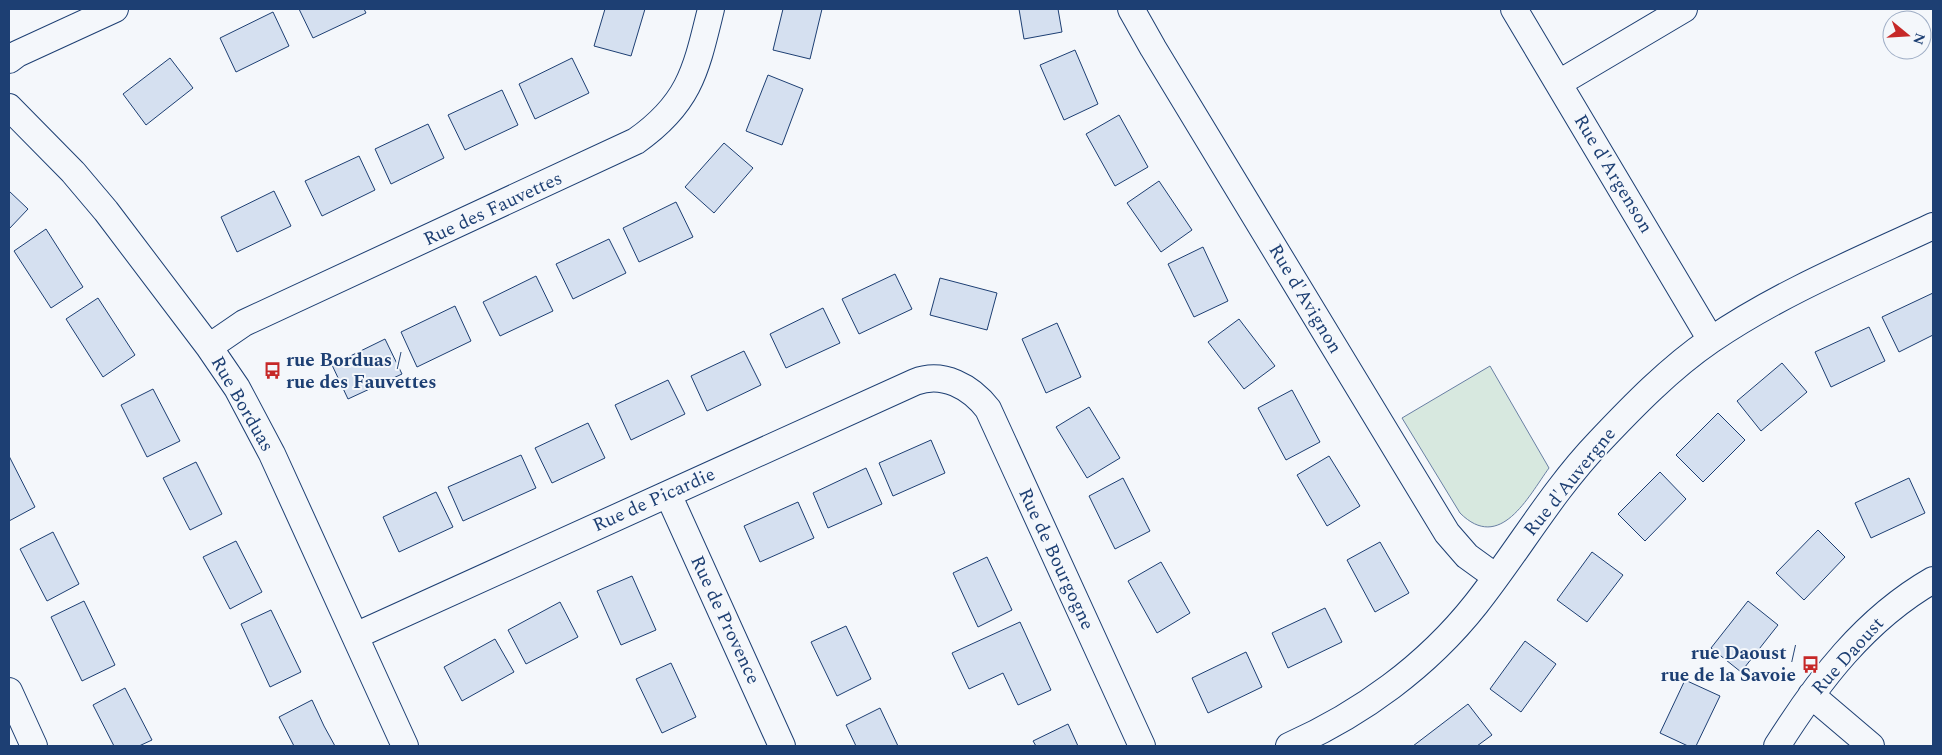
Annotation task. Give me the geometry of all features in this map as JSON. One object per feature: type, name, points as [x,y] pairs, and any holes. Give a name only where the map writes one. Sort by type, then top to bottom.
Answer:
[{"type":"street","points":[[9,60],[17,54],[115,9]]},
{"type":"street","name":"Rue des Fauvettes","points":[[209,347],[244,323],[636,141],[664,120],[686,90],[698,60],[711,9]]},
{"type":"street","name":"Rue d'Avignon","points":[[1131,9],[1448,533],[1467,556],[1496,577]]},
{"type":"street","name":"Rue d'Argenson","points":[[1514,9],[1711,340]]},
{"type":"street","points":[[1559,83],[1684,9]]},
{"type":"street","name":"Rue Borduas","points":[[9,107],[73,172],[101,204],[238,388],[267,445],[405,746]]},
{"type":"street","name":"Rue d'Auvergne","points":[[1289,746],[1348,716],[1400,679],[1441,644],[1476,604],[1562,486],[1597,444],[1673,370],[1711,340],[1801,289],[1933,226]]},
{"type":"street","name":"Rue de Picardie","points":[[355,636],[922,379],[944,379],[957,383]]},
{"type":"street","name":"Rue de Bourgogne","points":[[957,383],[970,390],[988,409],[1142,746]]},
{"type":"street","name":"Rue de Provence","points":[[668,494],[782,746]]},
{"type":"street","name":"Rue Daoust","points":[[1777,746],[1811,695],[1862,634],[1905,597],[1933,580]]},
{"type":"street","points":[[9,691],[34,746]]},
{"type":"street","points":[[1811,695],[1871,746]]},
{"type":"shaded area","points":[[1490,366],[1549,468],[1522,506],[1512,516],[1500,524],[1488,527],[1474,524],[1460,513],[1402,418]]},
{"type":"building","points":[[299,9],[364,9],[366,13],[313,38]]},
{"type":"building","points":[[605,9],[645,9],[631,56],[594,46]]},
{"type":"building","points":[[783,9],[822,9],[810,59],[773,50]]},
{"type":"building","points":[[1019,9],[1058,9],[1062,32],[1024,39]]},
{"type":"building","points":[[273,12],[289,46],[236,72],[220,38]]},
{"type":"building","points":[[1075,50],[1098,104],[1064,120],[1040,65]]},
{"type":"building","points":[[170,58],[193,88],[146,125],[123,94]]},
{"type":"building","points":[[572,58],[589,93],[535,119],[519,84]]},
{"type":"building","points":[[768,75],[803,89],[782,145],[746,131]]},
{"type":"building","points":[[502,90],[518,125],[465,150],[448,115]]},
{"type":"building","points":[[1119,115],[1148,167],[1115,186],[1086,134]]},
{"type":"building","points":[[428,124],[444,158],[391,184],[375,149]]},
{"type":"building","points":[[724,143],[753,168],[714,213],[685,187]]},
{"type":"building","points":[[359,156],[375,190],[322,216],[305,181]]},
{"type":"building","points":[[1159,181],[1192,230],[1161,252],[1127,203]]},
{"type":"building","points":[[9,191],[28,209],[9,229]]},
{"type":"building","points":[[274,191],[291,226],[237,252],[221,217]]},
{"type":"building","points":[[676,202],[693,237],[639,262],[623,228]]},
{"type":"building","points":[[46,229],[83,287],[51,308],[14,251]]},
{"type":"building","points":[[609,239],[626,273],[573,299],[556,264]]},
{"type":"building","points":[[1203,247],[1228,301],[1194,317],[1168,264]]},
{"type":"building","points":[[895,274],[912,309],[859,334],[842,299]]},
{"type":"building","points":[[536,276],[553,311],[500,336],[483,302]]},
{"type":"building","points":[[940,278],[997,293],[987,330],[930,315]]},
{"type":"building","points":[[1933,293],[1933,335],[1899,352],[1882,317]]},
{"type":"building","points":[[98,298],[135,355],[103,377],[66,319]]},
{"type":"building","points":[[455,306],[471,341],[417,367],[401,332]]},
{"type":"building","points":[[823,308],[840,343],[786,368],[770,334]]},
{"type":"building","points":[[1239,319],[1275,366],[1244,389],[1208,342]]},
{"type":"building","points":[[1057,323],[1081,377],[1046,393],[1022,339]]},
{"type":"building","points":[[1869,327],[1885,361],[1831,387],[1815,352]]},
{"type":"building","points":[[385,339],[402,374],[348,399],[332,365]]},
{"type":"building","points":[[744,351],[761,385],[707,411],[691,376]]},
{"type":"building","points":[[1782,363],[1807,392],[1761,431],[1737,401]]},
{"type":"building","points":[[668,380],[685,414],[631,440],[615,405]]},
{"type":"building","points":[[153,389],[180,441],[147,457],[121,405]]},
{"type":"building","points":[[1292,390],[1320,442],[1286,460],[1258,408]]},
{"type":"building","points":[[1089,407],[1120,458],[1087,478],[1056,427]]},
{"type":"building","points":[[1718,413],[1745,440],[1703,482],[1676,455]]},
{"type":"building","points":[[588,423],[605,458],[552,483],[535,448]]},
{"type":"building","points":[[931,440],[945,473],[893,496],[879,463]]},
{"type":"building","points":[[521,455],[536,488],[463,521],[448,487]]},
{"type":"building","points":[[9,456],[35,507],[9,521]]},
{"type":"building","points":[[1329,456],[1360,506],[1327,526],[1297,475]]},
{"type":"building","points":[[196,462],[222,514],[190,530],[163,478]]},
{"type":"building","points":[[866,468],[882,504],[828,528],[813,493]]},
{"type":"building","points":[[1660,472],[1686,499],[1645,541],[1618,514]]},
{"type":"building","points":[[1123,478],[1150,531],[1115,549],[1089,496]]},
{"type":"building","points":[[1909,478],[1925,513],[1871,538],[1855,503]]},
{"type":"building","points":[[436,492],[453,527],[399,552],[383,517]]},
{"type":"building","points":[[798,502],[814,538],[760,562],[744,526]]},
{"type":"building","points":[[1818,530],[1845,557],[1804,600],[1776,573]]},
{"type":"building","points":[[53,532],[79,584],[47,601],[20,549]]},
{"type":"building","points":[[236,541],[262,592],[230,609],[203,557]]},
{"type":"building","points":[[1380,542],[1409,593],[1375,612],[1347,560]]},
{"type":"building","points":[[1592,552],[1623,575],[1587,622],[1557,600]]},
{"type":"building","points":[[987,557],[1012,610],[978,627],[953,573]]},
{"type":"building","points":[[1161,562],[1190,613],[1157,633],[1128,581]]},
{"type":"building","points":[[632,576],[656,630],[621,645],[597,591]]},
{"type":"building","points":[[84,601],[115,665],[82,681],[51,617]]},
{"type":"building","points":[[1748,601],[1778,625],[1741,672],[1711,648]]},
{"type":"building","points":[[560,602],[578,637],[526,664],[508,630]]},
{"type":"building","points":[[1325,608],[1342,642],[1288,668],[1272,633]]},
{"type":"building","points":[[271,610],[301,672],[270,687],[241,624]]},
{"type":"building","points":[[1020,622],[1051,690],[1018,705],[1003,673],[969,689],[952,653]]},
{"type":"building","points":[[846,626],[871,679],[837,696],[811,642]]},
{"type":"building","points":[[495,639],[514,672],[462,701],[444,667]]},
{"type":"building","points":[[1525,641],[1556,664],[1521,712],[1490,689]]},
{"type":"building","points":[[1246,652],[1262,687],[1208,713],[1192,678]]},
{"type":"building","points":[[671,663],[696,717],[662,733],[636,679]]},
{"type":"building","points":[[1685,680],[1720,696],[1696,746],[1688,746],[1660,733]]},
{"type":"building","points":[[125,688],[152,740],[139,746],[114,746],[93,705]]},
{"type":"building","points":[[312,700],[335,746],[294,746],[279,717]]},
{"type":"building","points":[[1468,704],[1492,735],[1477,746],[1413,746]]},
{"type":"building","points":[[880,708],[898,746],[856,746],[846,725]]},
{"type":"building","points":[[1068,724],[1078,746],[1036,746],[1033,741]]},
{"type":"place","name":"rue Borduas / rue des Fauvettes","points":[[272,371]]},
{"type":"place","name":"rue Daoust / rue de la Savoie","points":[[1810,664]]}]
